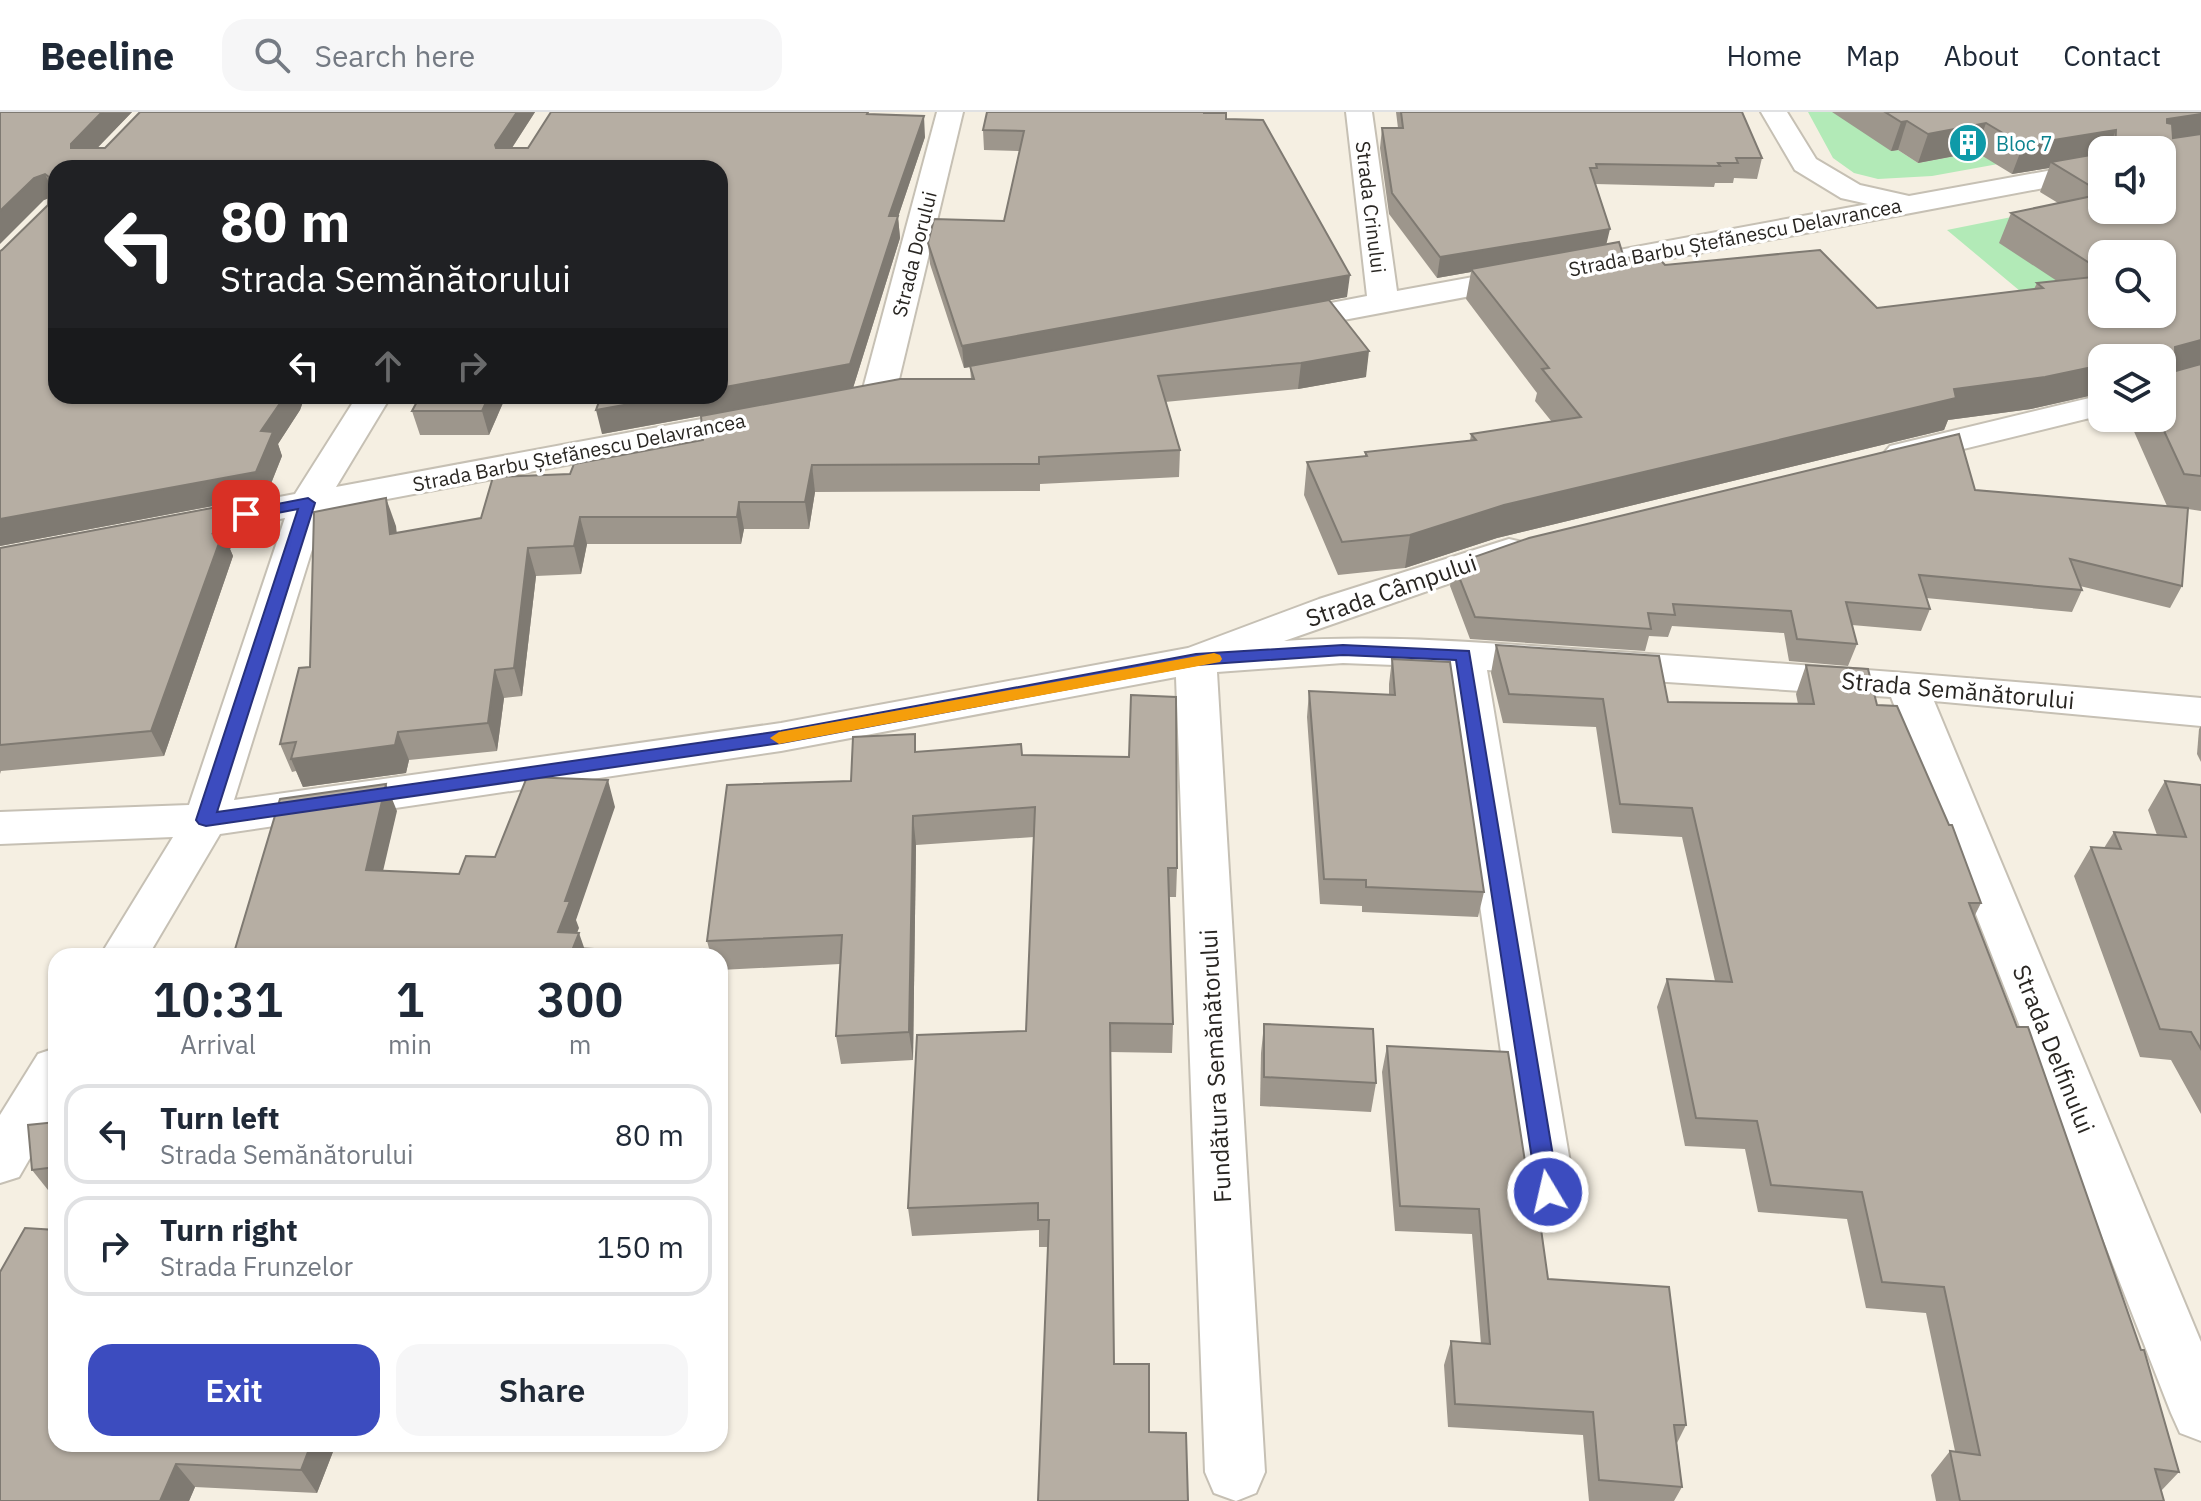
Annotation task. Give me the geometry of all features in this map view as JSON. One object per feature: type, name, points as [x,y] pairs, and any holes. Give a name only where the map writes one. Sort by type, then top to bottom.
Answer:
[{"type":"street","name":"Strada Dorului","points":[[878,396],[950,112]]},
{"type":"street","name":"Strada Crinului","points":[[1359,112],[1383,302]]},
{"type":"street","points":[[1745,114],[1775,113],[1805,164],[1851,192],[1913,204]]},
{"type":"street","name":"Strada Barbu Ștefănescu Delavrancea","points":[[1245,328],[2088,172]]},
{"type":"street","points":[[129,948],[206,820],[308,503],[369,404]]},
{"type":"street","points":[[1875,460],[2088,408]]},
{"type":"street","name":"Strada Barbu Ștefănescu Delavrancea","points":[[154,531],[785,414]]},
{"type":"street","name":"Strada Câmpului","points":[[1196,660],[1333,608],[1542,542]]},
{"type":"street","name":"Strada Semănătorului","points":[[0,828],[206,820],[781,737],[1196,660],[1343,650],[1464,655],[1907,685],[2201,712]]},
{"type":"street","points":[[1464,655],[1548,1192]]},
{"type":"street","name":"Fundătura Semănătorului","points":[[1196,660],[1235,1472]]},
{"type":"street","name":"Strada Delfinului","points":[[1907,685],[2201,1413]]},
{"type":"street","points":[[0,1161],[48,1081]]},
{"type":"green space","points":[[1808,112],[2057,112],[1891,151],[1898,150],[1918,163],[1976,152],[1985,157],[2088,143],[2088,148],[1932,176],[1878,179],[1854,173],[1833,158]]},
{"type":"green space","points":[[2201,127],[2152,136],[2136,136]]},
{"type":"green space","points":[[2088,202],[2088,224],[2103,224],[2000,243],[2040,269],[2088,279],[2088,285],[2026,296],[1947,230]]},
{"type":"building","points":[[0,112],[102,112],[71,144],[71,148],[105,148],[140,112],[517,112],[496,148],[528,148],[551,112],[868,112],[924,116],[889,216],[898,216],[850,364],[728,387],[728,160],[48,160],[48,176],[45,174],[34,178],[0,211]]},
{"type":"building","points":[[987,112],[1204,112],[1226,113],[1226,119],[1263,120],[1350,275],[962,346],[928,243],[934,219],[1004,221],[1024,131],[983,130]]},
{"type":"building","points":[[1401,112],[1742,112],[1762,158],[1736,158],[1738,163],[1718,163],[1720,166],[1596,164],[1597,168],[1590,168],[1610,229],[1440,257],[1392,193],[1382,128],[1403,128]]},
{"type":"building","points":[[1885,112],[2201,112],[2167,119],[2167,123],[2172,124],[2173,136],[2116,136],[2116,130],[2023,145],[1986,123],[1928,134],[1907,121],[1901,122]]},
{"type":"building","points":[[2201,134],[2201,340],[2176,347],[2176,344],[2088,344],[2088,368],[1954,389],[1956,398],[1504,505],[1410,535],[1342,542],[1307,462],[1367,456],[1365,452],[1476,440],[1471,434],[1581,417],[1542,369],[1549,368],[1471,269],[1619,242],[1624,258],[1656,255],[1665,265],[1820,250],[1877,308],[2043,288],[2037,283],[2088,278],[2088,328],[2176,328],[2176,240],[2088,240],[2088,262],[2011,213],[2088,197],[2088,224],[2176,224],[2176,138]]},
{"type":"building","points":[[2088,155],[2088,184],[2051,162]]},
{"type":"building","points":[[48,205],[48,404],[280,404],[261,431],[273,432],[256,472],[0,519],[2,250]]},
{"type":"building","points":[[1329,300],[1369,351],[1301,363],[1158,376],[1180,450],[1039,457],[1039,464],[812,465],[805,502],[739,502],[737,517],[580,517],[574,546],[528,548],[514,668],[495,670],[488,723],[398,732],[395,745],[291,759],[296,742],[280,744],[299,668],[310,667],[314,512],[386,498],[390,534],[481,518],[493,477],[570,474],[574,464],[703,440],[701,416],[900,379],[974,379],[970,366]]},
{"type":"building","points":[[2201,364],[2201,476],[2184,474],[2164,432],[2176,432],[2176,371]]},
{"type":"building","points":[[416,404],[485,404],[482,411],[412,411]]},
{"type":"building","points":[[598,404],[629,404],[596,410]]},
{"type":"building","points":[[1959,434],[1975,490],[2188,508],[2182,586],[2070,559],[2082,590],[1919,575],[1930,609],[1846,602],[1857,644],[1797,639],[1791,611],[1673,604],[1675,615],[1648,613],[1651,629],[1475,617],[1454,564],[1529,538]]},
{"type":"building","points":[[233,504],[213,533],[223,532],[151,731],[0,745],[0,548]]},
{"type":"building","points":[[1496,645],[1659,656],[1668,702],[1814,704],[1806,665],[1868,669],[1877,705],[1897,706],[1949,825],[1952,825],[1981,903],[1969,903],[2017,1027],[2028,1027],[2141,1350],[2144,1350],[2179,1472],[2155,1469],[2164,1501],[1960,1501],[1950,1451],[1980,1455],[1944,1287],[1882,1282],[1862,1192],[1771,1185],[1757,1121],[1696,1118],[1667,979],[1732,982],[1692,808],[1620,804],[1603,699],[1509,694]]},
{"type":"building","points":[[1392,659],[1450,662],[1484,892],[1366,887],[1366,880],[1324,879],[1309,691],[1395,695]]},
{"type":"building","points":[[1131,695],[1176,697],[1177,868],[1168,868],[1173,1024],[1110,1023],[1114,1364],[1149,1364],[1149,1432],[1186,1433],[1188,1501],[1038,1501],[1049,1220],[1038,1220],[1038,1203],[908,1208],[917,1035],[1026,1031],[1035,807],[913,816],[909,1032],[836,1036],[842,935],[707,941],[727,785],[851,781],[853,737],[915,734],[915,752],[1021,744],[1022,755],[1129,757]]},
{"type":"building","points":[[527,777],[608,780],[565,901],[570,901],[558,932],[579,933],[573,948],[235,948],[280,799],[386,784],[366,870],[459,874],[466,856],[495,857]]},
{"type":"building","points":[[2165,781],[2201,785],[2201,1049],[2191,1032],[2160,1029],[2091,847],[2121,849],[2114,832],[2186,837]]},
{"type":"building","points":[[1264,1024],[1373,1029],[1376,1083],[1264,1077]]},
{"type":"building","points":[[1387,1046],[1508,1052],[1526,1168],[1535,1186],[1548,1279],[1669,1287],[1686,1425],[1674,1425],[1682,1487],[1599,1480],[1593,1412],[1455,1404],[1451,1341],[1490,1344],[1479,1209],[1400,1206]]},
{"type":"building","points":[[48,1123],[48,1168],[32,1170],[28,1125]]},
{"type":"building","points":[[25,1228],[48,1229],[48,1452],[308,1452],[301,1470],[176,1464],[160,1501],[0,1501],[0,1272]]},
{"type":"slow traffic","points":[[779,738],[1214,659]]},
{"type":"place","name":"Bloc 7","points":[[1968,143]]},
{"type":"route","points":[[246,514],[308,503],[206,820],[781,737],[1196,660],[1343,650],[1464,655],[1548,1192]]}]
